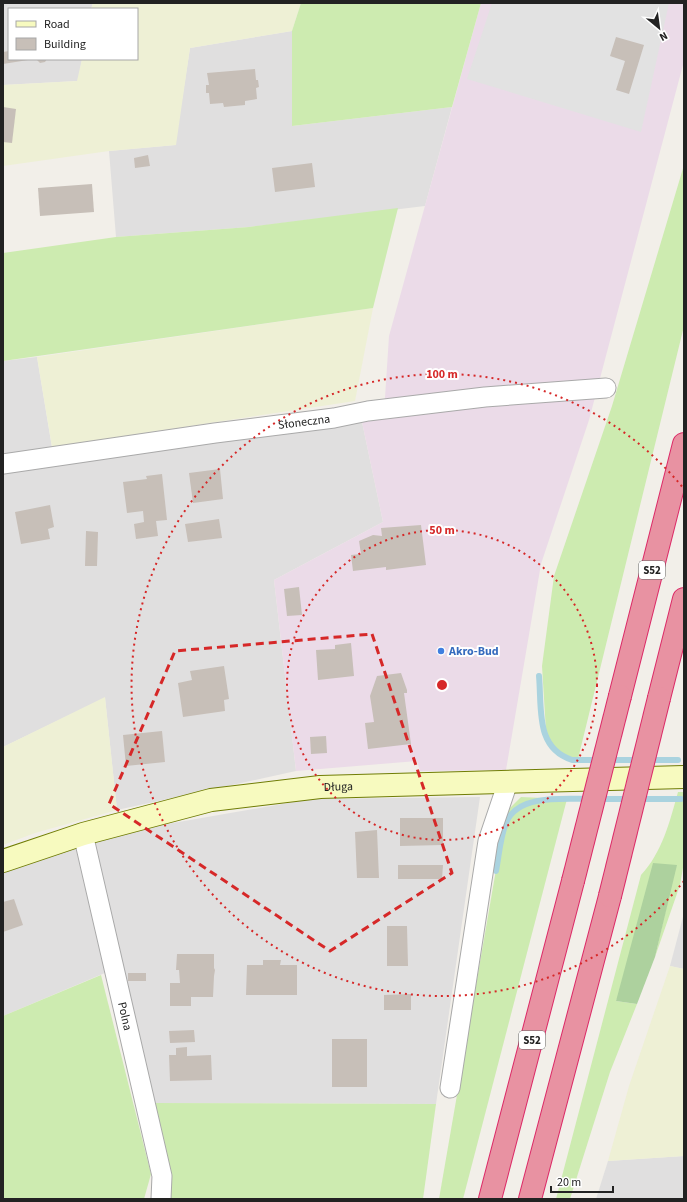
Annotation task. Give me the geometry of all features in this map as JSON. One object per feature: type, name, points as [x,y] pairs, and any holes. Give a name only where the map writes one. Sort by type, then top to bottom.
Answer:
[{"type":"highway","name":"S52","points":[[490,1199],[573,881],[684,444]]},
{"type":"highway","points":[[530,1199],[610,896],[684,599]]},
{"type":"street","name":"Słoneczna","points":[[3,464],[214,433],[334,418],[368,411],[485,397],[606,388]]},
{"type":"street","name":"Długa","points":[[3,861],[83,834],[219,799],[320,787],[684,777]]},
{"type":"street","points":[[450,1088],[488,841],[508,782]]},
{"type":"street","name":"Polna","points":[[83,834],[162,1176],[161,1199]]},
{"type":"highlighted area","points":[[372,634],[452,873],[330,951],[109,804],[175,651]]},
{"type":"shaded area","points":[[3,3],[93,3],[91,8],[8,8],[8,60],[82,60],[78,81],[3,85]]},
{"type":"shaded area","points":[[481,3],[684,3],[684,61],[589,420],[541,564],[506,770],[420,771],[417,761],[296,771],[274,580],[383,522],[362,422],[384,413],[389,336]]},
{"type":"shaded area","points":[[492,3],[669,3],[641,132],[467,79]]},
{"type":"shaded area","points":[[292,31],[292,126],[452,107],[425,206],[249,227],[116,237],[109,151],[175,145],[190,48]]},
{"type":"shaded area","points":[[37,357],[55,466],[222,438],[362,422],[383,522],[274,580],[296,771],[117,810],[105,698],[3,747],[3,361]]},
{"type":"shaded area","points":[[480,797],[436,1104],[151,1103],[119,967],[3,1016],[3,870],[87,838],[311,799]]},
{"type":"shaded area","points":[[684,913],[684,969],[670,966]]},
{"type":"shaded area","points":[[684,1156],[684,1199],[596,1199],[608,1161]]},
{"type":"green space","points":[[93,3],[301,3],[292,31],[190,48],[176,145],[109,151],[3,166],[3,85],[77,81],[82,60],[138,60],[138,8],[91,8]]},
{"type":"green space","points":[[301,3],[481,3],[452,107],[292,126],[292,31]]},
{"type":"green space","points":[[684,165],[684,326],[578,759],[560,755],[549,742],[546,731],[542,666],[554,576],[612,406]]},
{"type":"green space","points":[[398,208],[373,308],[3,361],[3,253],[116,237],[249,227]]},
{"type":"green space","points":[[373,308],[355,401],[52,447],[37,357]]},
{"type":"green space","points":[[105,697],[117,810],[35,833],[3,845],[3,747]]},
{"type":"green space","points":[[678,792],[684,792],[684,862],[680,885],[655,957],[676,865],[616,1001],[637,1004],[610,1072],[570,1199],[556,1199],[641,875],[655,857],[660,847]]},
{"type":"green space","points":[[521,797],[567,799],[463,1199],[439,1199],[506,812]]},
{"type":"green space","points":[[653,863],[677,865],[655,957],[637,1004],[616,1001]]},
{"type":"green space","points":[[670,966],[684,969],[684,1156],[608,1161],[629,1086]]},
{"type":"green space","points":[[101,975],[151,1174],[144,1199],[3,1199],[3,1016]]},
{"type":"green space","points":[[151,1103],[436,1104],[423,1199],[167,1199]]},
{"type":"building","points":[[616,37],[644,45],[629,94],[616,90],[625,61],[610,56]]},
{"type":"building","points":[[8,51],[8,60],[28,60],[3,64],[3,52]]},
{"type":"building","points":[[37,60],[46,60],[45,62],[40,63]]},
{"type":"building","points":[[255,69],[256,80],[258,80],[259,87],[256,88],[257,99],[245,101],[245,105],[224,107],[223,103],[210,104],[209,93],[206,93],[206,85],[209,85],[207,73]]},
{"type":"building","points":[[3,107],[16,109],[12,143],[3,142]]},
{"type":"building","points":[[148,155],[150,166],[135,168],[134,158]]},
{"type":"building","points":[[312,163],[315,187],[275,192],[272,168]]},
{"type":"building","points":[[92,184],[94,212],[40,216],[38,188]]},
{"type":"building","points":[[220,469],[223,499],[193,503],[189,473]]},
{"type":"building","points":[[162,474],[167,520],[156,521],[158,536],[136,539],[134,524],[144,522],[143,511],[127,513],[123,482],[147,479],[146,476]]},
{"type":"building","points":[[50,505],[54,527],[48,529],[50,539],[21,544],[15,512]]},
{"type":"building","points":[[219,519],[222,538],[188,542],[185,524]]},
{"type":"building","points":[[421,525],[426,565],[386,570],[386,567],[353,571],[351,555],[361,554],[359,541],[373,535],[382,536],[381,528]]},
{"type":"building","points":[[86,531],[98,532],[97,566],[85,566]]},
{"type":"building","points":[[299,587],[302,615],[287,616],[284,589]]},
{"type":"building","points":[[351,643],[354,676],[318,680],[316,650],[335,649],[335,645]]},
{"type":"building","points":[[224,666],[229,699],[224,700],[225,711],[183,717],[178,683],[192,680],[190,671]]},
{"type":"building","points":[[401,673],[407,690],[407,693],[404,693],[411,744],[368,749],[365,723],[374,722],[370,696],[377,676]]},
{"type":"building","points":[[162,731],[165,762],[126,766],[123,735]]},
{"type":"building","points":[[326,736],[327,753],[311,754],[310,737]]},
{"type":"building","points":[[400,818],[443,818],[443,845],[400,846]]},
{"type":"building","points":[[377,830],[379,878],[357,878],[355,832]]},
{"type":"building","points":[[398,865],[443,865],[442,879],[398,879]]},
{"type":"building","points":[[14,899],[23,925],[3,932],[3,902]]},
{"type":"building","points":[[387,926],[407,926],[408,966],[387,966]]},
{"type":"building","points":[[177,954],[214,954],[215,970],[213,997],[191,997],[191,1006],[170,1006],[170,983],[180,983],[179,970],[176,970]]},
{"type":"building","points":[[263,960],[281,960],[280,965],[297,965],[297,995],[246,995],[247,965],[263,965]]},
{"type":"building","points":[[128,973],[146,973],[146,981],[128,981]]},
{"type":"building","points":[[411,994],[411,1010],[384,1010],[384,995]]},
{"type":"building","points":[[194,1030],[195,1042],[170,1043],[169,1031]]},
{"type":"building","points":[[332,1039],[367,1039],[367,1087],[332,1087]]},
{"type":"building","points":[[187,1047],[187,1056],[211,1055],[212,1080],[170,1081],[169,1055],[176,1055],[176,1048]]},
{"type":"waterway","points":[[539,676],[543,726],[546,737],[560,754],[572,760],[678,760]]},
{"type":"waterway","points":[[496,871],[504,828],[512,814],[520,807],[542,800],[589,799]]},
{"type":"waterway","points":[[598,799],[681,799]]},
{"type":"place","name":"Akro-Bud","points":[[441,651]]}]
